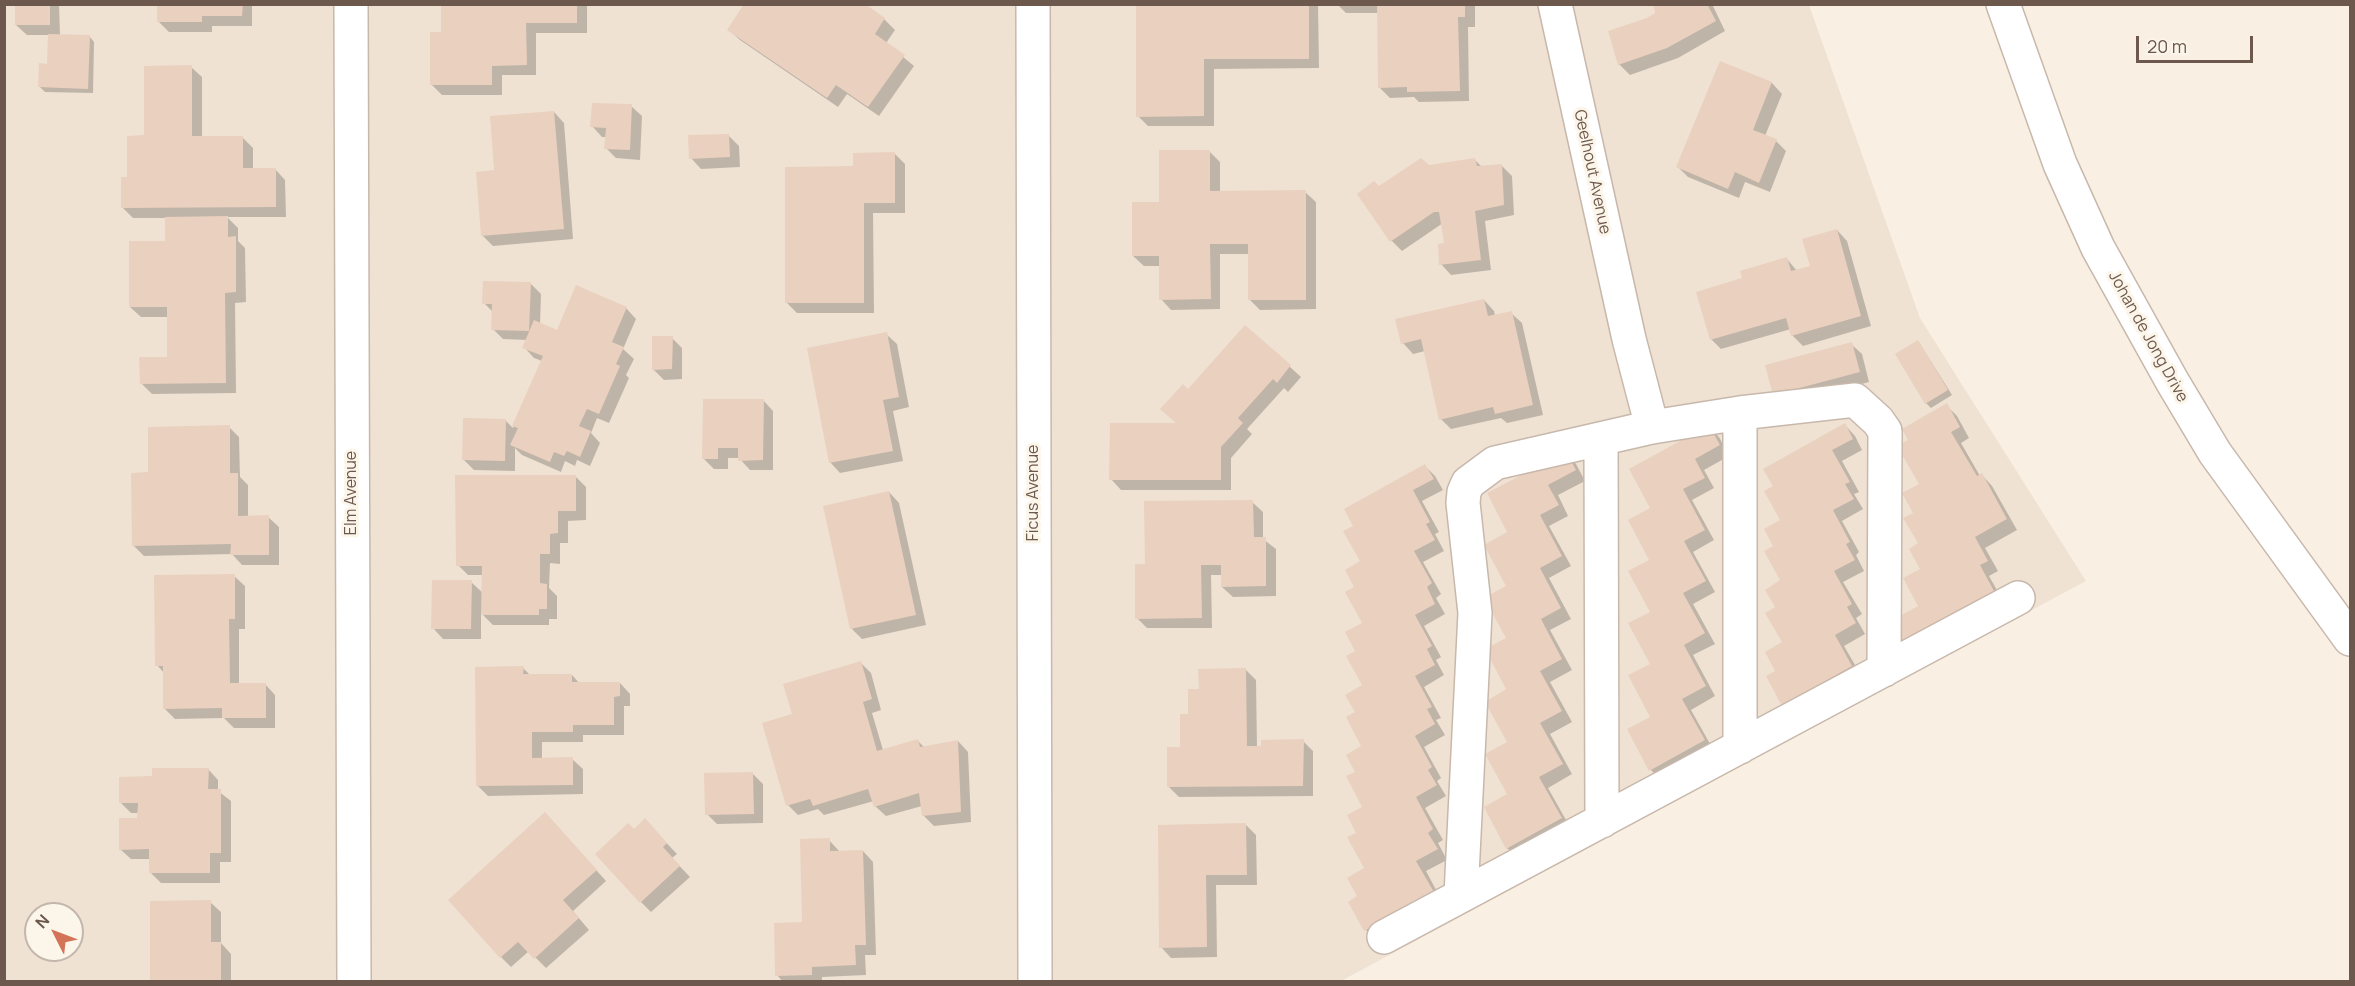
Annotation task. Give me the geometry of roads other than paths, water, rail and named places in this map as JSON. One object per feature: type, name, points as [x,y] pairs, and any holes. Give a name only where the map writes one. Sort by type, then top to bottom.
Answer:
[{"type":"street","name":"Elm Avenue","points":[[351,4],[354,981]]},
{"type":"street","name":"Ficus Avenue","points":[[1033,4],[1035,981]]},
{"type":"street","name":"Geelhout Avenue","points":[[1555,4],[1629,339],[1652,427]]},
{"type":"street","name":"Johan de Jong Drive","points":[[2003,4],[2060,164],[2104,258],[2172,381],[2216,453],[2350,639]]},
{"type":"street","points":[[1461,895],[1475,613],[1463,503],[1468,483],[1481,471],[1495,464],[1652,427],[1740,413],[1855,400],[1878,421],[1885,431],[1884,670]]},
{"type":"street","points":[[1740,413],[1740,747]]},
{"type":"street","points":[[1601,439],[1602,821]]},
{"type":"street","points":[[1384,937],[2018,598]]}]
